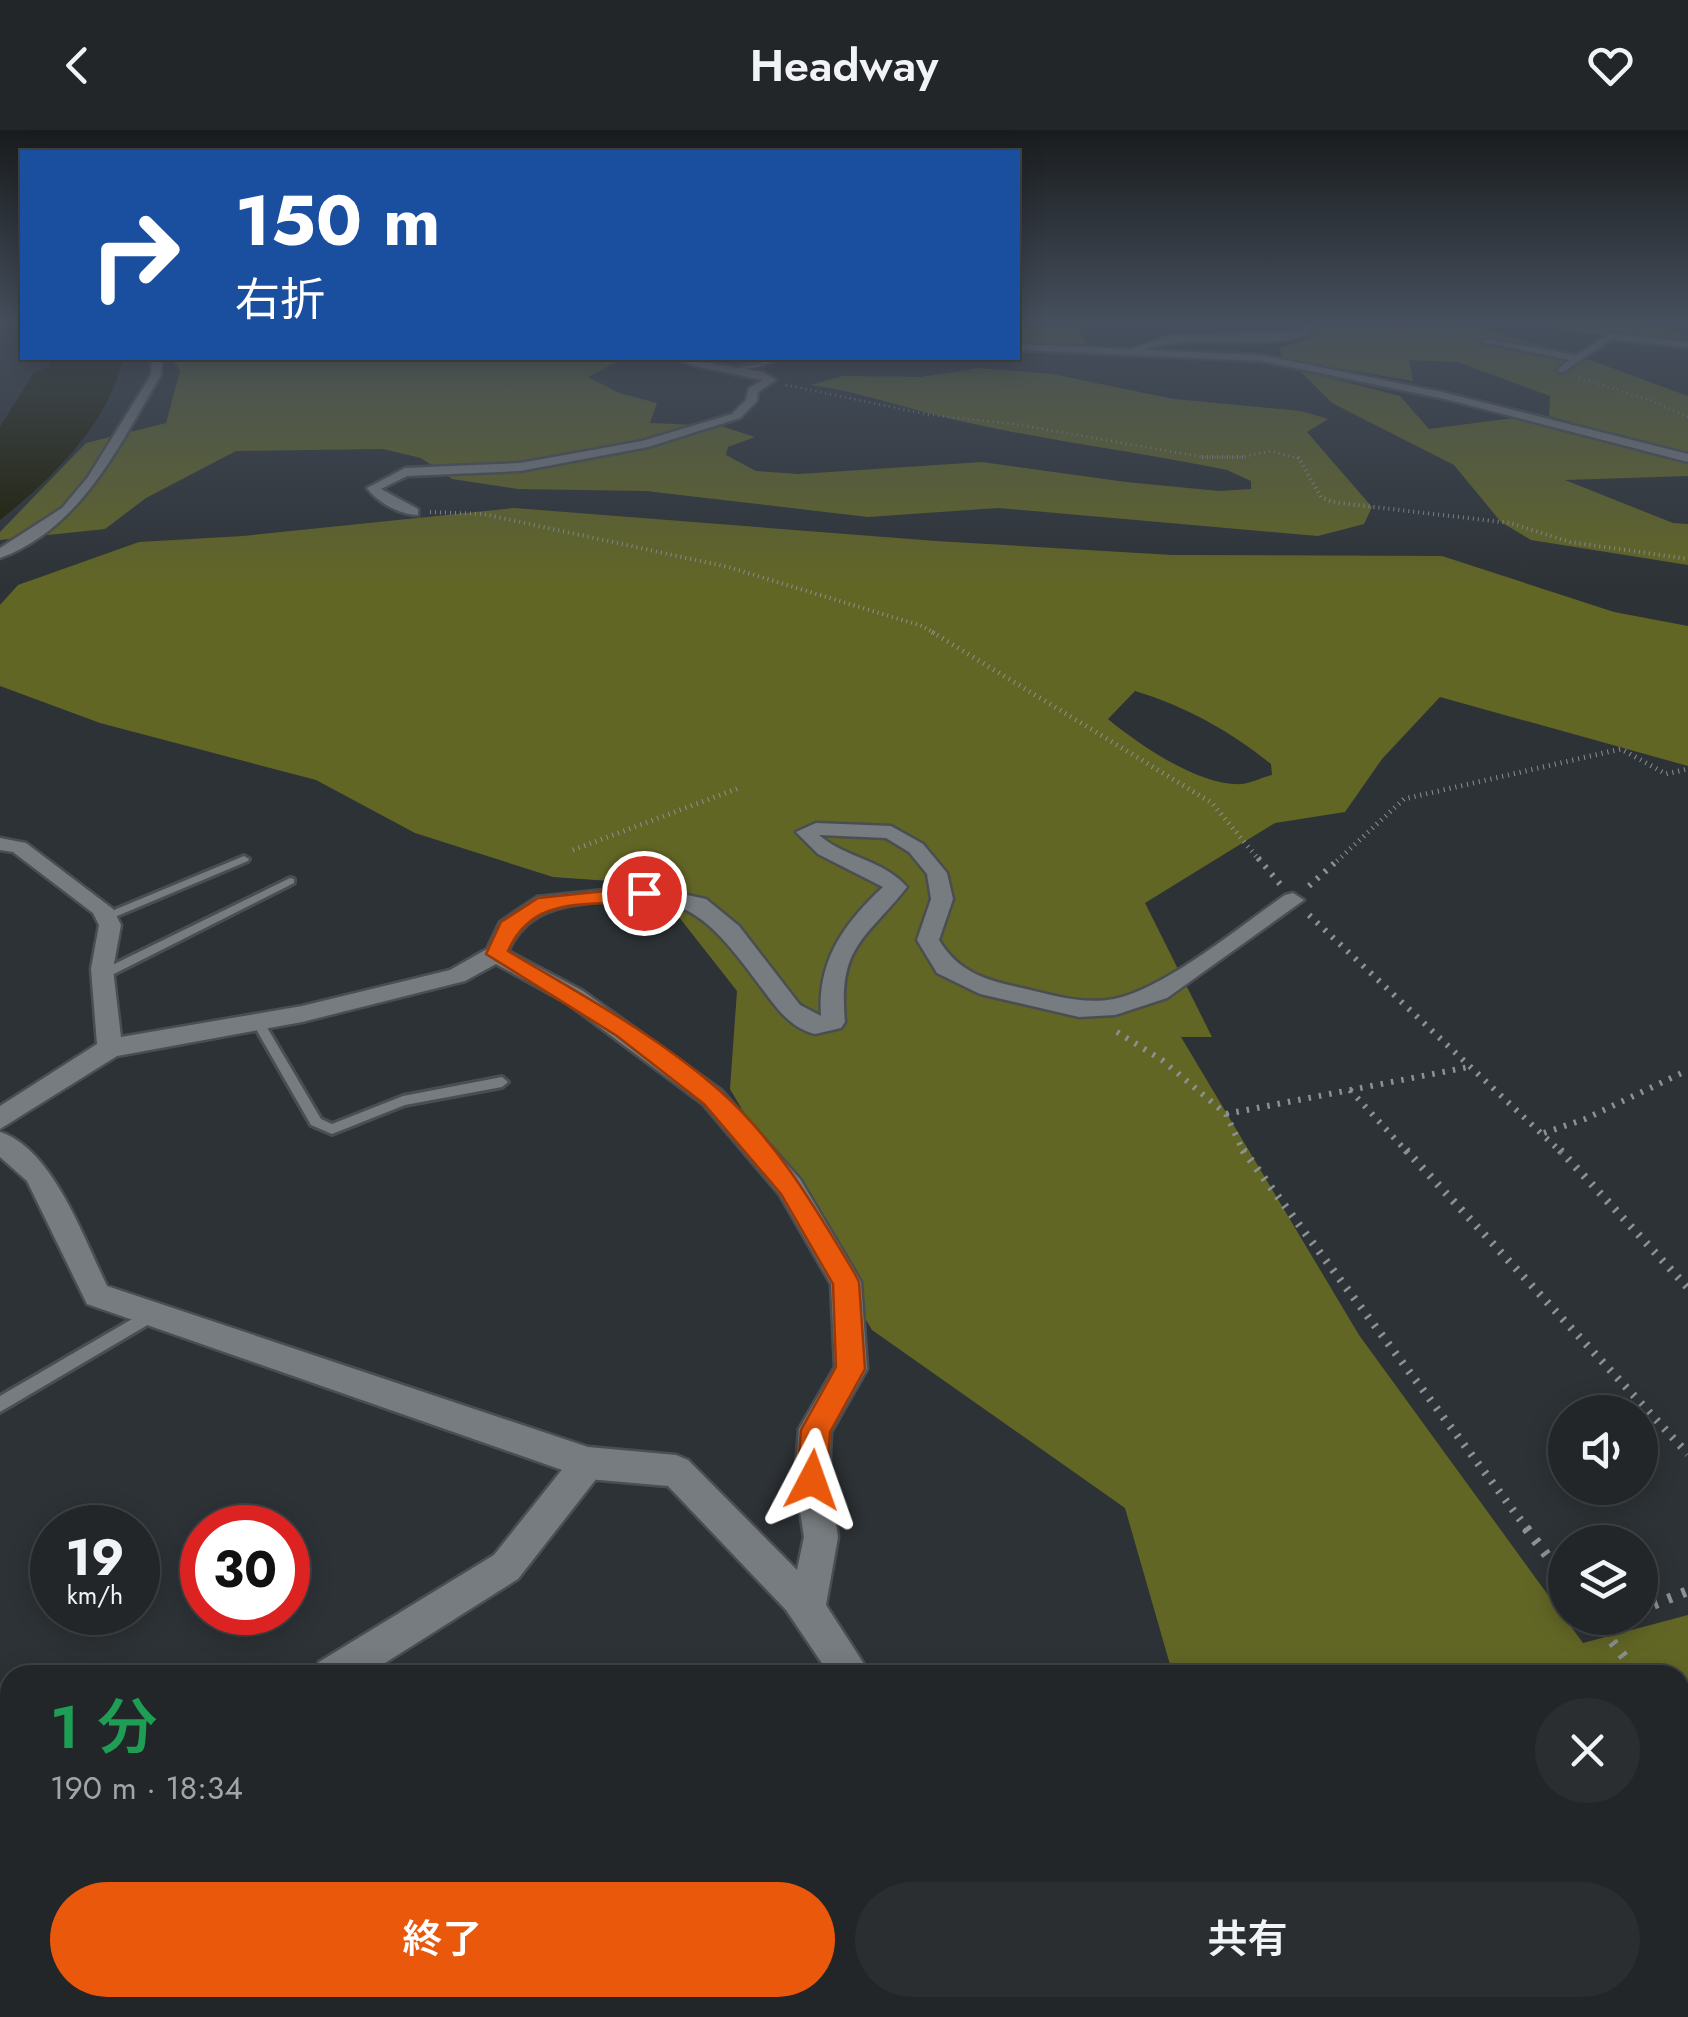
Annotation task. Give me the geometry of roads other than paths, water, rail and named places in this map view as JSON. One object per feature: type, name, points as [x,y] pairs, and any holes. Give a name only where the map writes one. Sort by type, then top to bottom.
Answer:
[{"type":"street","points":[[0,554],[67,511],[94,479],[135,410]]},
{"type":"street","points":[[414,512],[379,495],[373,488],[405,472],[520,467],[644,444],[736,416],[742,410]]},
{"type":"street","points":[[1495,410],[1688,458]]},
{"type":"street","points":[[0,1119],[110,1048],[258,1022],[457,976],[496,954],[508,927],[545,902],[644,893],[698,904],[731,931],[792,1010],[815,1026],[833,1022],[833,967],[861,920],[896,887],[871,869],[817,848],[806,832],[890,832],[916,848],[937,872],[942,899],[928,940],[945,968],[988,988],[1079,1010],[1115,1008],[1159,992],[1293,900]]},
{"type":"street","points":[[0,844],[19,848],[102,909],[110,925],[102,975],[110,1048]]},
{"type":"street","points":[[496,954],[625,1030],[712,1098],[790,1187],[846,1282],[850,1369],[815,1430],[812,1480],[822,1538],[807,1608]]},
{"type":"street","points":[[0,1142],[37,1174],[97,1295],[588,1464],[676,1471],[807,1608],[845,1665]]},
{"type":"street","points":[[348,1665],[506,1568],[588,1464]]},
{"type":"lane","points":[[106,917],[244,859]]},
{"type":"lane","points":[[102,975],[290,881]]},
{"type":"lane","points":[[258,1022],[316,1122],[332,1130],[403,1102],[502,1082]]},
{"type":"lane","points":[[0,1405],[154,1314]]}]
